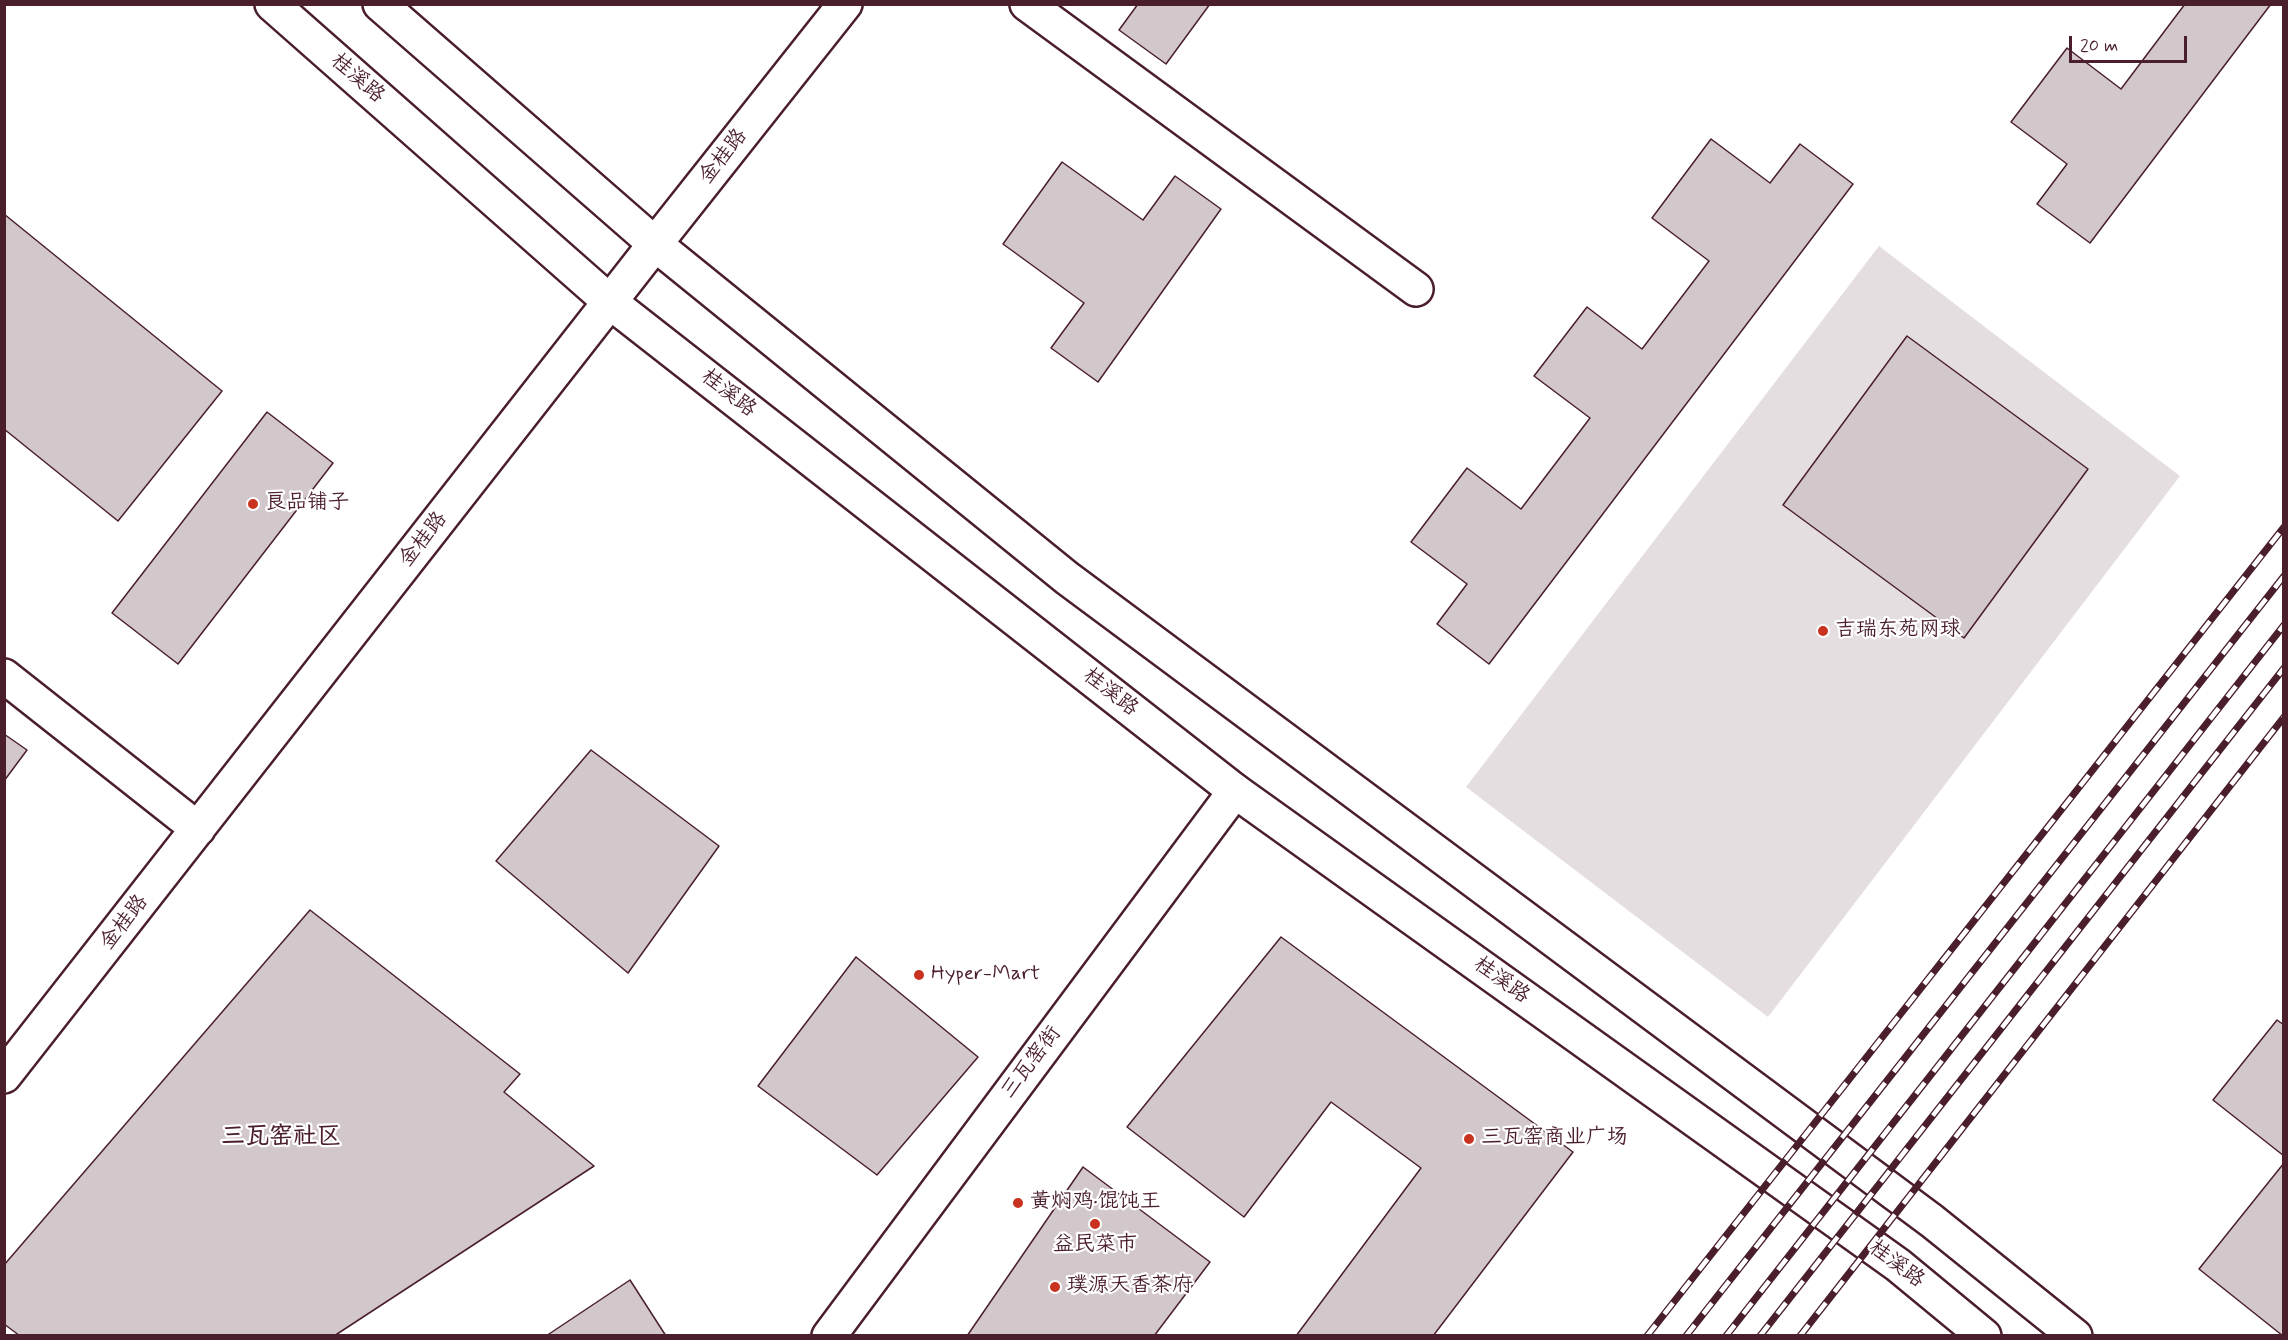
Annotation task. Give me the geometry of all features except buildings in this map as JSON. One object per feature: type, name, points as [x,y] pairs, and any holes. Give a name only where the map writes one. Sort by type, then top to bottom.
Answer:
[{"type":"main road","name":"桂溪路","points":[[272,4],[610,302],[1235,791],[1898,1265],[1984,1335]]},
{"type":"main road","points":[[380,4],[655,244],[1067,578],[1932,1221],[2075,1335]]},
{"type":"main road","name":"金桂路","points":[[4,1076],[845,4]]},
{"type":"main road","points":[[1027,4],[1416,289]]},
{"type":"main road","points":[[4,676],[198,829]]},
{"type":"main road","name":"三瓦窑街","points":[[830,1335],[1235,791]]},
{"type":"shaded area","name":"吉瑞东苑网球","points":[[1879,246],[2180,476],[1768,1017],[1466,787]]},
{"type":"railway","points":[[1647,1336],[2284,527]]},
{"type":"railway","points":[[1686,1336],[2284,576]]},
{"type":"railway","points":[[1726,1336],[2284,625]]},
{"type":"railway","points":[[1760,1336],[2284,668]]},
{"type":"railway","points":[[1800,1336],[2284,717]]},
{"type":"place","name":"良品铺子","points":[[253,504]]},
{"type":"place","name":"吉瑞东苑网球","points":[[1823,631]]},
{"type":"place","name":"Hyper-Mart","points":[[919,975]]},
{"type":"place","name":"三瓦窑商业广场","points":[[1469,1139]]},
{"type":"place","name":"黄焖鸡·馄饨王","points":[[1018,1203]]},
{"type":"place","name":"益民菜市","points":[[1095,1224]]},
{"type":"place","name":"璞源天香茶府","points":[[1055,1287]]},
{"type":"district","name":"三瓦窑社区","points":[[281,1138]]}]
